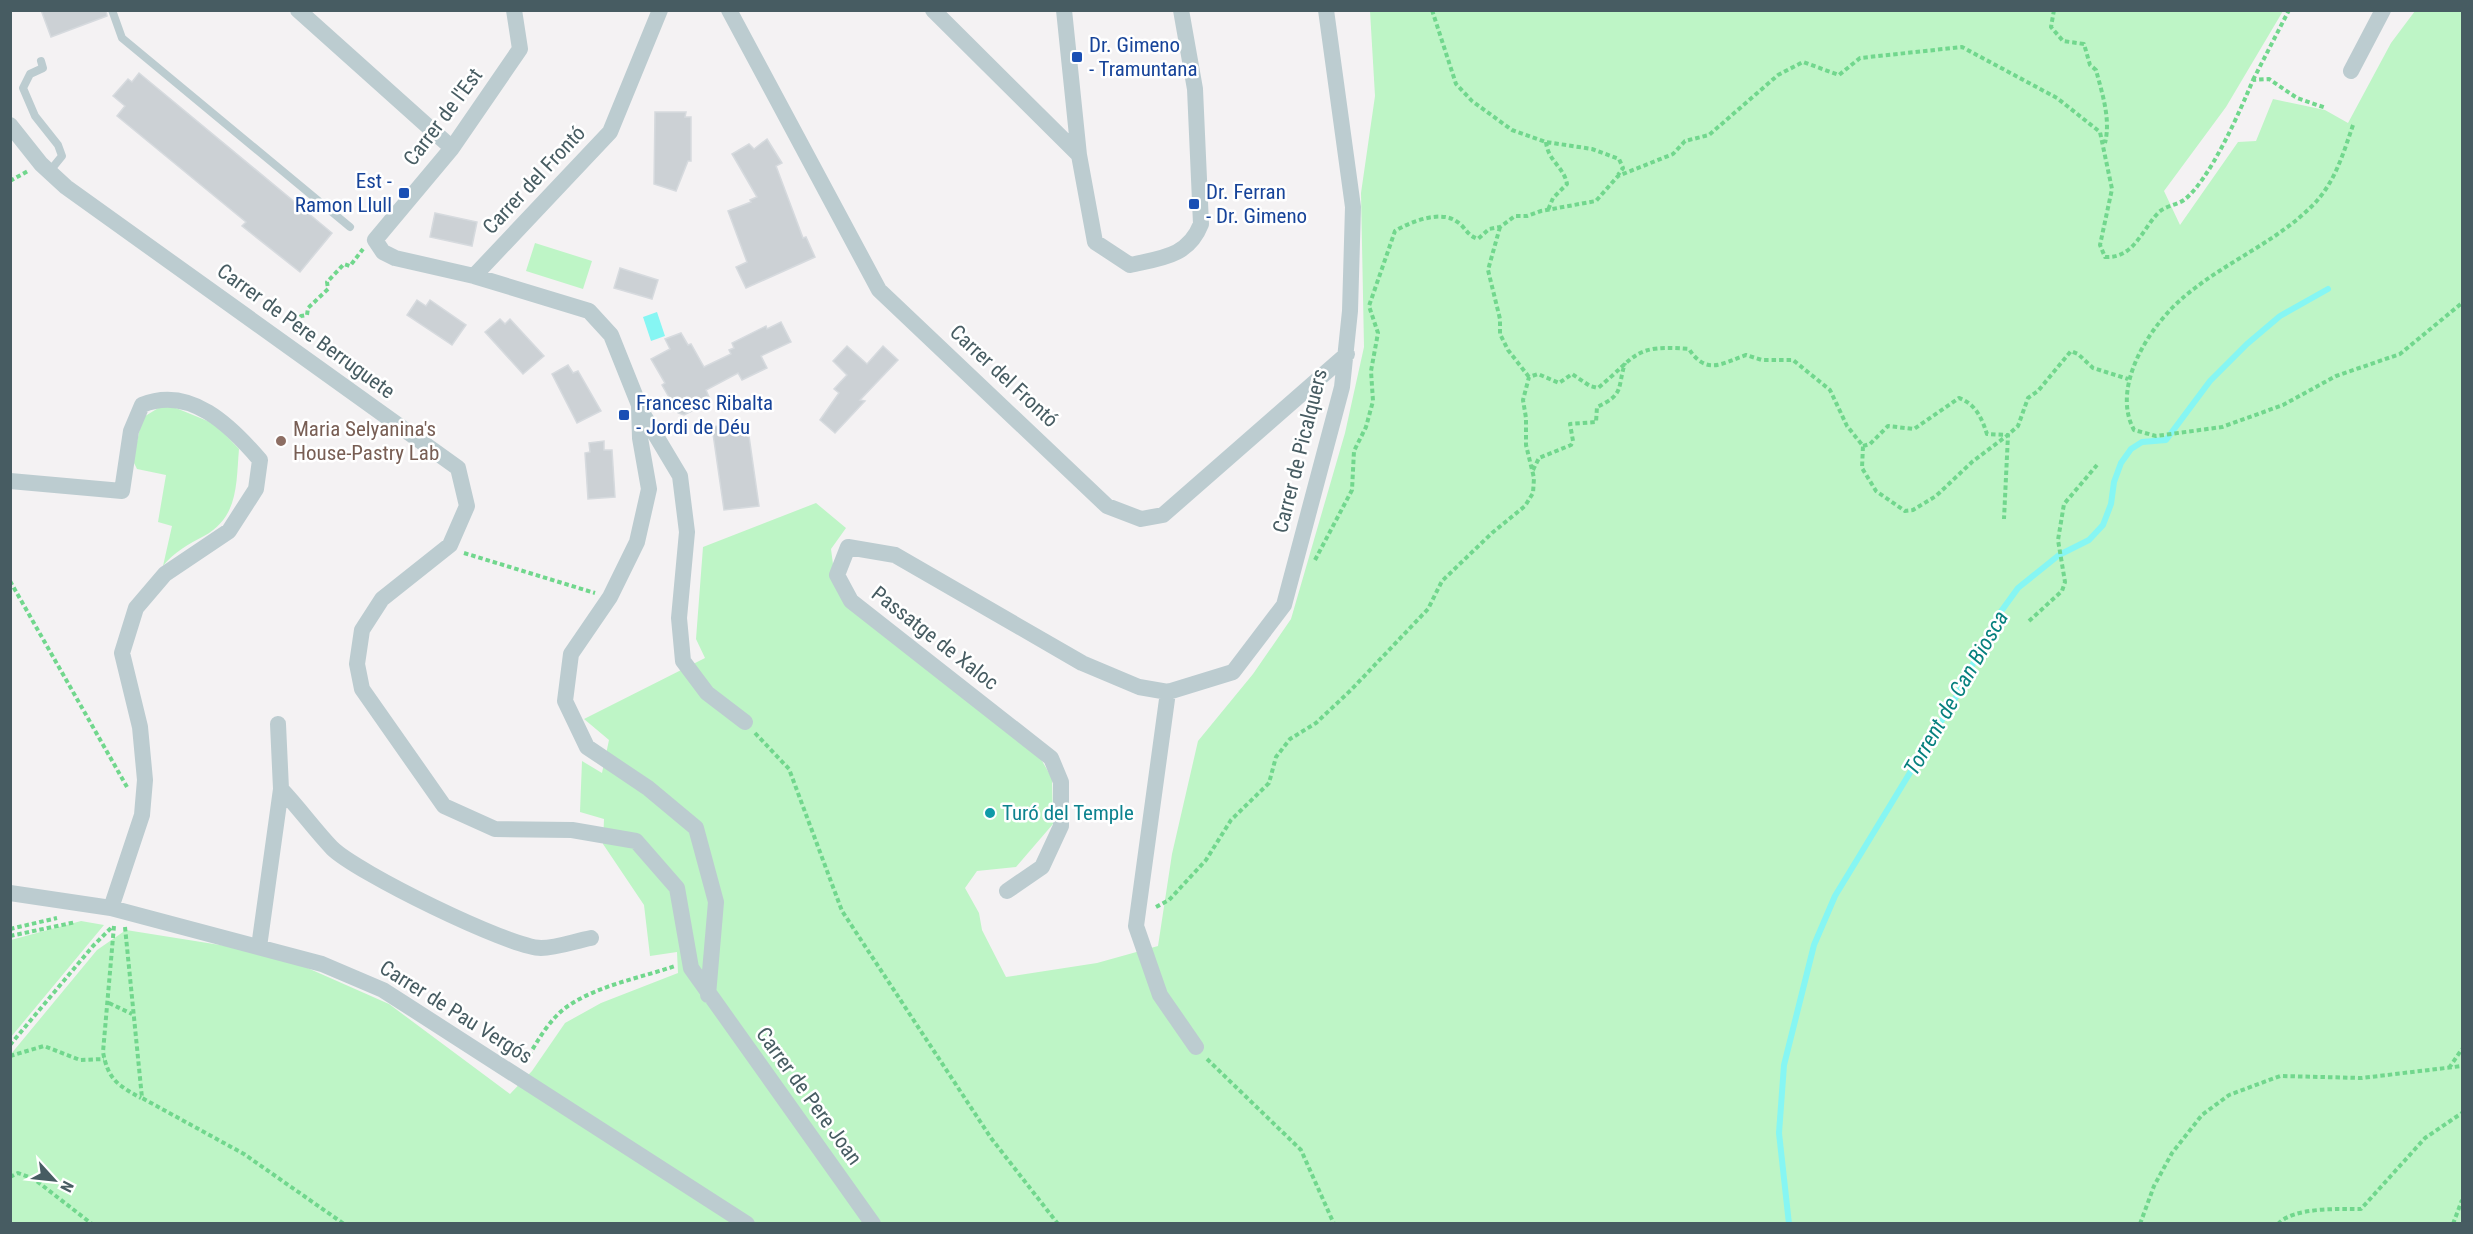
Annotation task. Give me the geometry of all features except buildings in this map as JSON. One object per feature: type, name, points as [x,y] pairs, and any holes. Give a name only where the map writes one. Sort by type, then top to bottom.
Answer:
[{"type":"street","points":[[298,10],[452,148]]},
{"type":"street","name":"Carrer de l'Est","points":[[370,244],[452,148],[520,49],[514,10]]},
{"type":"street","name":"Carrer del Frontó","points":[[474,276],[610,132],[660,10]]},
{"type":"street","name":"Carrer del Frontó","points":[[729,10],[879,290],[1107,506],[1141,519],[1163,515],[1347,354]]},
{"type":"street","points":[[933,10],[1079,155]]},
{"type":"street","points":[[1064,10],[1079,155],[1095,242],[1130,266],[1183,251],[1197,235],[1201,224],[1195,89],[1181,10]]},
{"type":"street","name":"Carrer de Picalquers","points":[[1168,693],[1233,672],[1284,605],[1342,387],[1347,354],[1353,207],[1326,10]]},
{"type":"street","points":[[2351,71],[2383,10]]},
{"type":"street","name":"Carrer de Pere Berruguete","points":[[10,125],[49,173],[458,468],[467,506],[447,547],[382,599],[362,630],[357,664],[362,689],[444,806],[495,829],[572,830],[636,842],[677,888],[691,968],[708,995]]},
{"type":"street","points":[[370,244],[395,258],[474,276],[589,311],[611,335],[639,405],[680,476],[687,532],[679,618],[683,661],[707,693],[745,722]]},
{"type":"street","points":[[10,481],[122,491],[131,431],[142,405],[155,399],[170,399],[206,409],[235,431],[260,460],[256,489],[229,531],[165,574],[136,608],[122,653],[140,727],[145,780],[142,815],[119,918]]},
{"type":"street","points":[[639,405],[640,438],[649,489],[638,542],[610,597],[571,654],[565,701],[587,747],[648,788],[696,828],[716,902],[708,995]]},
{"type":"street","name":"Passatge de Xaloc","points":[[1007,891],[1041,867],[1061,826],[1061,782],[1051,758],[851,601],[837,575],[848,547],[896,555],[1082,663],[1139,687],[1168,693]]},
{"type":"street","points":[[1168,693],[1136,926],[1160,996],[1196,1047]]},
{"type":"street","points":[[259,947],[281,789],[278,724]]},
{"type":"street","points":[[281,789],[333,849],[371,874],[465,922],[502,939],[542,948],[591,938]]},
{"type":"street","name":"Carrer de Pau Vergós","points":[[10,892],[119,918],[259,947],[322,964],[383,990],[747,1224]]},
{"type":"street","name":"Carrer de Pere Joan","points":[[708,995],[873,1224]]},
{"type":"lane","points":[[112,10],[122,38],[350,226]]},
{"type":"lane","points":[[41,61],[43,68],[30,74],[23,88],[35,116],[58,145],[62,156],[49,173]]},
{"type":"path","points":[[1312,563],[1352,490],[1354,452],[1366,427],[1373,400],[1371,371],[1378,333],[1369,306],[1395,231],[1405,225],[1433,218],[1456,221],[1468,236],[1478,240],[1489,229],[1500,227],[1515,216],[1527,216],[1596,201],[1623,168],[1619,159],[1592,149],[1546,142],[1500,123],[1493,115],[1472,102],[1456,84],[1432,10]]},
{"type":"path","points":[[2055,10],[2051,27],[2063,41],[2084,44],[2090,65],[2096,70],[2106,113],[2107,133],[2104,146]]},
{"type":"path","points":[[1618,176],[1673,154],[1685,141],[1709,135],[1778,75],[1803,62],[1839,75],[1860,58],[1962,47],[2057,98],[2096,126],[2104,146],[2112,189],[2100,245],[2105,257],[2113,258],[2138,241],[2159,213],[2183,201],[2200,182],[2216,158],[2289,10]]},
{"type":"path","points":[[2253,80],[2268,79],[2297,98],[2326,108]]},
{"type":"path","points":[[2353,125],[2336,173],[2313,205],[2265,245],[2184,296],[2144,344],[2128,379],[2126,416],[2134,430],[2156,436],[2222,427],[2283,405],[2336,376],[2400,354],[2463,303]]},
{"type":"path","points":[[1546,142],[1547,154],[1565,172],[1568,184],[1553,198],[1548,210]]},
{"type":"path","points":[[10,181],[26,172]]},
{"type":"path","points":[[1500,227],[1488,270],[1500,319],[1500,334],[1508,350],[1529,377]]},
{"type":"path","points":[[291,335],[296,328],[293,325],[301,316],[307,315],[308,308],[328,289],[327,282],[344,264],[350,266],[370,244]]},
{"type":"path","points":[[1529,377],[1538,374],[1559,383],[1572,374],[1590,386],[1598,388],[1625,361],[1647,349],[1668,347],[1689,349],[1696,361],[1705,365],[1729,364],[1746,355],[1762,360],[1793,360],[1830,390],[1842,418],[1863,446],[1862,468],[1876,491],[1905,511],[1913,510],[1936,496],[1972,462],[2018,426],[2028,398],[2038,391],[2071,351],[2078,354],[2092,368],[2128,379]]},
{"type":"path","points":[[1533,470],[1539,458],[1571,445],[1573,441],[1570,424],[1596,422],[1597,407],[1616,398],[1621,387],[1625,361]]},
{"type":"path","points":[[1138,912],[1162,906],[1188,880],[1206,860],[1231,820],[1269,783],[1276,758],[1290,738],[1316,723],[1351,690],[1428,609],[1442,581],[1492,533],[1525,506],[1533,493],[1533,470],[1526,446],[1526,418],[1523,400],[1529,377]]},
{"type":"path","points":[[1863,446],[1870,444],[1888,426],[1914,429],[1959,398],[1968,401],[1975,409],[1988,434],[2008,435]]},
{"type":"path","points":[[2004,519],[2008,435]]},
{"type":"path","points":[[2029,621],[2062,591],[2065,582],[2058,540],[2064,504],[2097,465]]},
{"type":"path","points":[[447,547],[610,597]]},
{"type":"path","points":[[10,581],[142,815]]},
{"type":"path","points":[[745,722],[789,769],[848,920],[991,1138],[1058,1224]]},
{"type":"path","points":[[104,924],[119,918]]},
{"type":"path","points":[[119,918],[104,1059],[107,1072],[120,1087],[244,1154],[344,1224]]},
{"type":"path","points":[[119,918],[142,1098]]},
{"type":"path","points":[[10,1045],[119,918]]},
{"type":"path","points":[[10,936],[73,922],[83,923]]},
{"type":"path","points":[[517,1076],[544,1030],[568,1006],[598,991],[690,962]]},
{"type":"path","points":[[109,1003],[132,1014]]},
{"type":"path","points":[[10,1056],[44,1046],[80,1060],[104,1059]]},
{"type":"path","points":[[1196,1047],[1301,1150],[1334,1224]]},
{"type":"path","points":[[2448,1068],[2463,1048]]},
{"type":"path","points":[[2140,1224],[2154,1186],[2172,1153],[2202,1116],[2229,1095],[2280,1076],[2362,1078],[2463,1065]]},
{"type":"path","points":[[2278,1224],[2285,1216],[2328,1210],[2361,1209],[2426,1138],[2463,1113]]},
{"type":"path","points":[[10,1177],[18,1173],[34,1179],[92,1224]]},
{"type":"path","points":[[2453,1224],[2463,1200]]},
{"type":"green space","points":[[1370,11],[2283,11],[2226,107],[2164,191],[2180,225],[2238,142],[2256,141],[2273,99],[2325,110],[2348,123],[2391,43],[2415,11],[2462,11],[2462,1223],[11,1224],[11,1054],[97,950],[126,930],[257,951],[303,966],[389,1004],[510,1094],[532,1071],[565,1023],[601,1003],[678,973],[677,952],[650,956],[644,905],[603,844],[604,819],[580,812],[582,761],[602,773],[609,740],[584,719],[705,658],[696,639],[703,547],[816,503],[846,528],[831,549],[836,587],[1038,754],[1052,778],[1053,824],[1016,867],[977,871],[965,888],[979,913],[982,930],[1006,977],[1097,963],[1158,946],[1172,854],[1198,741],[1253,674],[1291,619],[1345,433],[1364,347],[1361,193],[1375,96]]},
{"type":"green space","points":[[535,243],[592,261],[583,289],[526,271]]},
{"type":"green space","points":[[171,406],[215,424],[239,449],[234,498],[224,519],[204,536],[177,552],[163,566],[172,526],[158,522],[166,475],[137,469],[133,461],[142,418],[160,407]]},
{"type":"green space","points":[[81,921],[104,925],[11,1037],[11,940]]},
{"type":"water","points":[[657,312],[665,336],[651,341],[643,317]]},
{"type":"waterway","name":"Torrent de Can Biosca","points":[[1789,1224],[1779,1133],[1784,1065],[1814,945],[1835,896],[1956,697],[1997,617],[2018,588],[2059,555],[2089,540],[2103,525],[2111,504],[2114,482],[2121,463],[2131,449],[2142,442],[2166,440],[2210,381],[2247,344],[2280,316],[2328,289]]},
{"type":"place","name":"Dr. Gimeno - Tramuntana","points":[[1077,57]]},
{"type":"place","name":"Est - Ramon Llull","points":[[404,193]]},
{"type":"place","name":"Dr. Ferran - Dr. Gimeno","points":[[1194,204]]},
{"type":"place","name":"Francesc Ribalta - Jordi de Déu","points":[[624,415]]},
{"type":"place","name":"Maria Selyanina's House-Pastry Lab","points":[[281,441]]},
{"type":"place","name":"Turó del Temple","points":[[990,813]]}]
